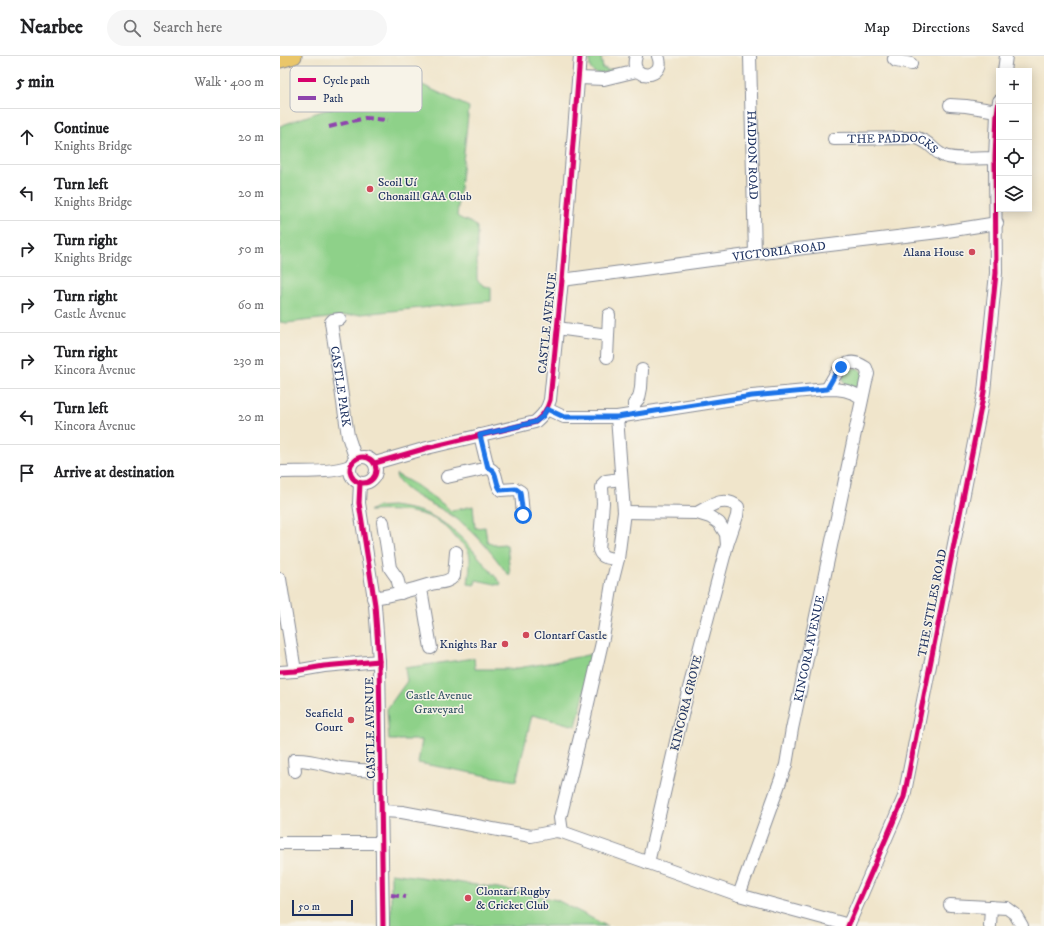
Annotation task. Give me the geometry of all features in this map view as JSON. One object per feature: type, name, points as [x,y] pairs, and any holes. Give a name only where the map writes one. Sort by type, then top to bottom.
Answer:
[{"type":"main road","points":[[280,60],[294,56]]},
{"type":"street","name":"CASTLE AVENUE","points":[[547,409],[550,400],[562,280],[580,56]]},
{"type":"street","points":[[636,56],[634,61],[637,71],[646,75],[656,72],[660,63],[658,56]]},
{"type":"street","name":"HADDON ROAD","points":[[750,56],[755,254]]},
{"type":"street","points":[[896,56],[894,59],[896,61],[911,64]]},
{"type":"street","points":[[1004,68],[1006,56]]},
{"type":"street","points":[[579,78],[604,80],[637,71]]},
{"type":"street","points":[[950,105],[996,106]]},
{"type":"street","name":"THE PADDOCKS","points":[[834,139],[917,138],[926,141],[940,154],[948,157],[995,158]]},
{"type":"street","name":"THE STILES ROAD","points":[[849,925],[904,797],[984,392],[996,273],[996,140]]},
{"type":"street","name":"VICTORIA ROAD","points":[[562,280],[755,254],[947,231],[997,223]]},
{"type":"street","points":[[607,357],[609,315]]},
{"type":"street","name":"CASTLE PARK","points":[[340,319],[333,320],[331,322],[348,436],[354,454],[354,462]]},
{"type":"street","points":[[557,328],[608,335]]},
{"type":"street","name":"KINCORA AVENUE","points":[[739,895],[786,764],[792,728],[868,374],[866,368],[858,364],[848,364],[841,367],[827,389]]},
{"type":"street","points":[[634,414],[634,404],[639,398],[641,388],[642,370]]},
{"type":"street","points":[[375,463],[535,422],[543,416],[547,409],[564,417],[617,417],[752,396],[827,389],[849,390],[862,398]]},
{"type":"street","points":[[562,832],[560,818],[603,638],[612,583],[618,559],[624,512],[617,417]]},
{"type":"street","points":[[480,435],[488,468]]},
{"type":"street","points":[[280,472],[343,469],[354,462],[368,457],[375,463],[377,471],[373,479],[368,482],[360,483],[352,477],[350,473],[354,462]]},
{"type":"street","points":[[447,477],[488,468],[492,469],[495,472],[499,488],[501,490],[516,489],[520,492],[523,515]]},
{"type":"street","points":[[618,559],[603,557],[599,550],[603,484],[606,481],[621,479]]},
{"type":"street","name":"CASTLE AVENUE","points":[[360,483],[359,503],[373,598],[379,661],[384,926]]},
{"type":"street","name":"KINCORA GROVE","points":[[648,862],[684,707],[727,544],[738,516],[738,507],[732,502],[724,501],[714,504],[697,513]]},
{"type":"street","name":"KINCORA GROVE","points":[[624,512],[697,513],[710,517],[719,523],[726,534],[727,544]]},
{"type":"street","points":[[383,522],[390,568],[398,578],[401,593]]},
{"type":"street","points":[[373,598],[420,589],[452,579],[455,572],[456,552]]},
{"type":"street","points":[[280,579],[295,671]]},
{"type":"street","points":[[420,589],[431,648]]},
{"type":"street","points":[[280,672],[379,661]]},
{"type":"street","points":[[295,771],[294,760],[304,760],[340,768],[369,772],[381,771]]},
{"type":"street","points":[[382,811],[402,812],[531,836],[556,831],[562,832],[739,895],[849,925]]},
{"type":"street","points":[[280,843],[382,843]]},
{"type":"street","points":[[950,905],[1007,908],[1015,914],[1022,926]]},
{"type":"street","points":[[990,926],[991,907]]},
{"type":"green space","points":[[590,56],[606,56],[601,57],[603,69],[622,68],[609,72],[595,73],[590,66]]},
{"type":"green space","name":"Scoil Uí Chonaill GAA Club","points":[[422,85],[469,107],[457,216],[473,223],[477,227],[477,280],[484,286],[491,287],[491,301],[287,323],[280,322],[280,126],[316,113],[422,112]]},
{"type":"green space","points":[[858,368],[864,374],[860,386],[852,388],[845,384],[842,376],[846,369]]},
{"type":"green space","points":[[396,474],[416,485],[451,511],[473,506],[475,528],[485,527],[487,541],[493,545],[507,545],[509,576],[486,547],[470,530],[452,515],[407,490],[398,480]]},
{"type":"green space","points":[[392,506],[425,513],[448,526],[476,553],[501,583],[500,585],[476,580],[475,585],[468,584],[470,562],[468,550],[447,528],[438,521],[428,516],[405,511],[369,511],[376,507]]},
{"type":"green space","name":"Castle Avenue Graveyard","points":[[592,654],[576,726],[532,715],[516,781],[418,763],[422,740],[389,740],[387,709],[407,681],[405,668],[474,658],[475,669],[512,669]]},
{"type":"green space","name":"Clontarf Rugby & Cricket Club","points":[[391,873],[498,888],[557,900],[607,926],[391,926]]},
{"type":"marked path","points":[[329,127],[365,118],[388,120]]},
{"type":"marked path","points":[[391,895],[406,897]]},
{"type":"cycle path","points":[[375,463],[427,448],[535,422],[548,407],[550,400],[562,280],[580,56]]},
{"type":"cycle path","points":[[848,926],[904,797],[984,392],[996,273],[995,158],[999,104]]},
{"type":"cycle path","points":[[363,457],[372,461],[376,470],[372,479],[363,483],[354,479],[350,470],[354,461],[363,457]]},
{"type":"cycle path","points":[[360,483],[359,503],[375,605],[379,661],[383,926]]},
{"type":"cycle path","points":[[280,672],[379,661]]},
{"type":"place","name":"Scoil Uí Chonaill GAA Club","points":[[370,189]]},
{"type":"place","name":"Alana House","points":[[972,252]]},
{"type":"place","name":"Clontarf Castle","points":[[526,635]]},
{"type":"place","name":"Knights Bar","points":[[505,644]]},
{"type":"place","name":"Seafield Court","points":[[351,720]]},
{"type":"place","name":"Clontarf Rugby & Cricket Club","points":[[468,898]]},
{"type":"route","points":[[523,515],[519,489],[501,490],[499,488],[495,472],[488,468],[480,435],[535,422],[543,416],[547,409],[564,417],[617,417],[752,396],[827,389],[841,367]]}]
